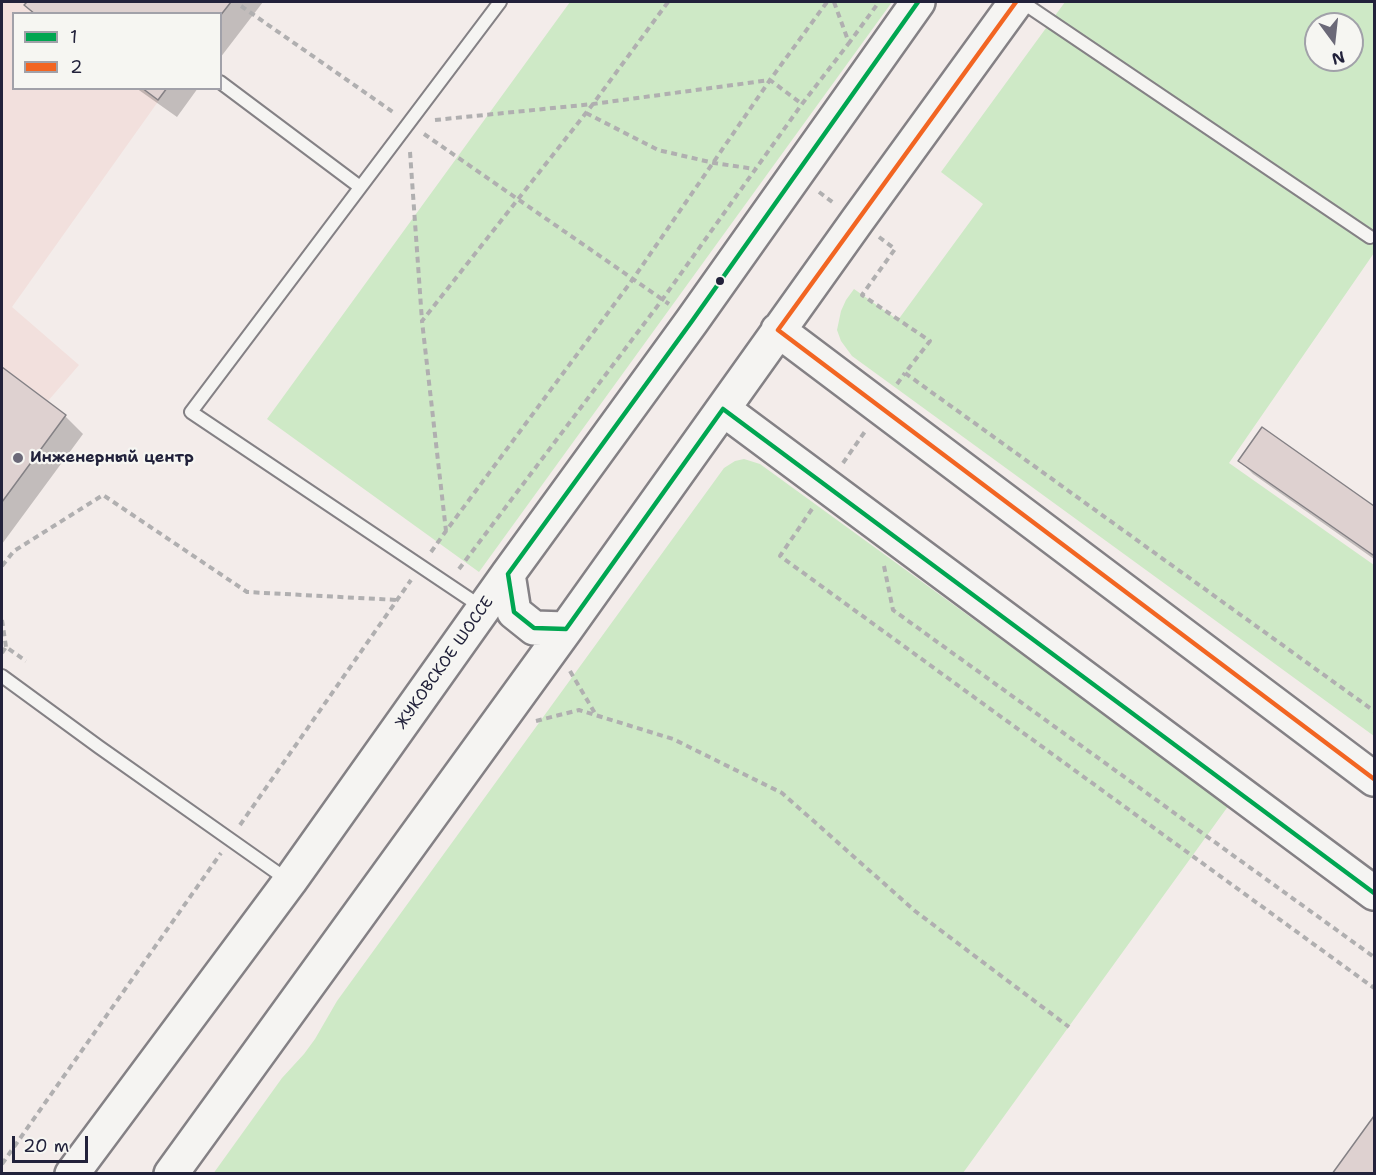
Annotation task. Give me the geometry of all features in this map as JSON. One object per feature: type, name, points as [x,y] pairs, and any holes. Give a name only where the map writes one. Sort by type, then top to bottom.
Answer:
[{"type":"main road","name":"ЖУКОВСКОЕ ШОССЕ","points":[[72,1173],[290,882],[918,2]]},
{"type":"main road","points":[[171,1173],[561,636],[857,221],[989,15],[1016,2]]},
{"type":"main road","points":[[778,330],[1374,779]]},
{"type":"main road","points":[[723,409],[1374,893]]},
{"type":"main road","points":[[508,574],[514,612],[534,628],[561,636]]},
{"type":"lane","points":[[484,608],[191,412],[500,2]]},
{"type":"lane","points":[[1022,2],[1370,237]]},
{"type":"lane","points":[[222,84],[360,187]]},
{"type":"lane","points":[[2,676],[290,882]]},
{"type":"path","points":[[422,321],[593,104],[668,2]]},
{"type":"path","points":[[408,123],[422,321],[446,531],[633,279],[770,80],[827,2]]},
{"type":"path","points":[[834,2],[849,44]]},
{"type":"path","points":[[447,584],[662,300],[802,104],[879,2]]},
{"type":"path","points":[[241,6],[692,321]]},
{"type":"path","points":[[408,123],[593,104],[770,80],[802,104]]},
{"type":"path","points":[[586,112],[658,150],[714,163],[755,169]]},
{"type":"path","points":[[857,221],[895,249],[862,295],[930,341],[905,373],[1374,711]]},
{"type":"path","points":[[827,486],[780,556],[1374,988]]},
{"type":"path","points":[[2,566],[14,551],[103,495],[247,592],[398,600]]},
{"type":"path","points":[[883,565],[893,610],[1374,957]]},
{"type":"path","points":[[2,620],[6,647],[2,653]]},
{"type":"path","points":[[561,636],[596,715]]},
{"type":"path","points":[[6,647],[26,661]]},
{"type":"path","points":[[535,721],[579,710],[673,739],[782,793],[915,910],[1069,1027]]},
{"type":"shaded area","points":[[2,2],[231,2],[222,15],[222,12],[12,12],[12,90],[166,90],[12,307],[79,365],[48,401],[66,415],[2,502]]},
{"type":"green space","points":[[570,2],[892,2],[479,572],[267,419]]},
{"type":"green space","points":[[1065,2],[1374,2],[1374,253],[1229,463],[1374,565],[1374,736],[852,356],[841,341],[837,330],[841,311],[854,289],[898,320],[983,204],[941,172]]},
{"type":"green space","points":[[744,459],[760,464],[1229,805],[963,1173],[213,1174],[282,1078],[315,1039],[337,1001],[724,468],[735,461]]},
{"type":"building","points":[[27,2],[231,2],[222,13],[33,12],[24,5]]},
{"type":"building","points":[[145,90],[166,90],[158,100]]},
{"type":"building","name":"Инженерный центр","points":[[2,367],[66,415],[2,502]]},
{"type":"building","points":[[1262,427],[1374,506],[1373,555],[1238,461]]},
{"type":"building","points":[[1374,1116],[1374,1174],[1332,1174]]},
{"type":"transit line","name":"1","points":[[918,2],[692,321],[508,574],[514,612],[534,628],[566,629],[723,409],[1374,893]]},
{"type":"transit line","name":"2","points":[[1016,2],[778,330],[1374,779]]},
{"type":"place","name":"Инженерный центр","points":[[18,458]]}]
